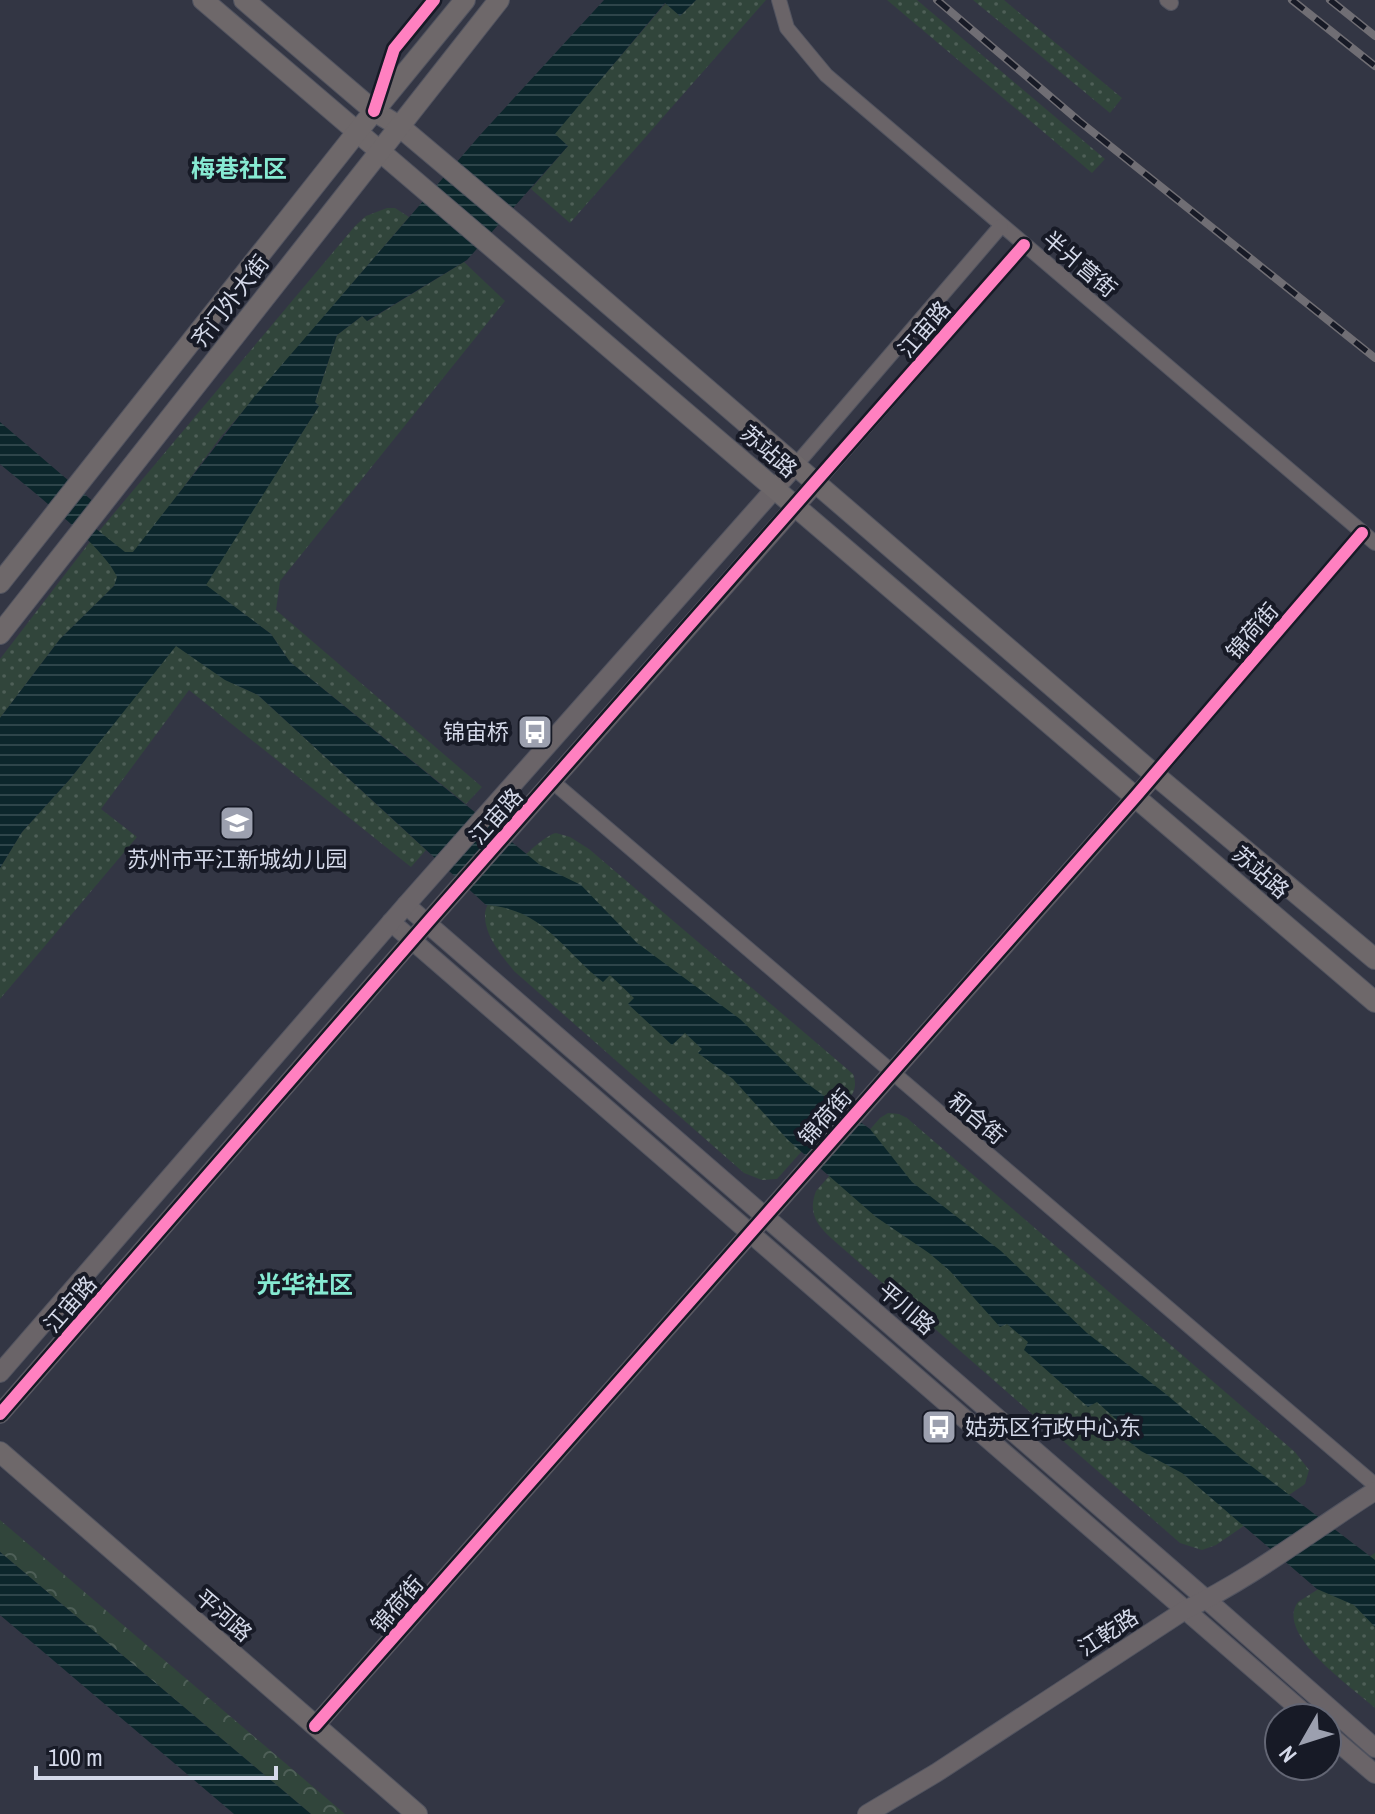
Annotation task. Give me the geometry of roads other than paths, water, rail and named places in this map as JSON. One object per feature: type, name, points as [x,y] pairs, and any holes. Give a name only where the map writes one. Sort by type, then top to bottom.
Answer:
[{"type":"main road","name":"苏站路","points":[[203,0],[1375,1002]]},
{"type":"main road","name":"苏站路","points":[[244,0],[374,111],[399,126],[433,154],[1155,775],[1375,959]]},
{"type":"main road","name":"齐门外大街","points":[[0,583],[465,0]]},
{"type":"main road","name":"齐门外大街","points":[[0,634],[499,0]]},
{"type":"main road","name":"平河路","points":[[0,1452],[417,1814]]},
{"type":"street","name":"半爿营街","points":[[779,0],[787,28],[815,65],[1375,543]]},
{"type":"street","name":"江宙路","points":[[0,1373],[425,883],[776,488],[1001,226]]},
{"type":"street","name":"江宙路","points":[[0,1414],[1024,245]]},
{"type":"street","name":"锦荷街","points":[[315,1726],[1155,775],[1362,533]]},
{"type":"street","name":"和合街","points":[[553,782],[1375,1488]]},
{"type":"street","name":"平川路","points":[[406,905],[1375,1748]]},
{"type":"street","points":[[391,922],[1291,1702]]},
{"type":"street","name":"江乾路","points":[[867,1814],[936,1773],[1185,1610],[1207,1600],[1272,1559],[1375,1488]]},
{"type":"street","points":[[1343,1747],[1375,1774]]},
{"type":"railway","points":[[937,0],[1079,121],[1375,358]]},
{"type":"railway","points":[[1292,0],[1375,66]]},
{"type":"railway","points":[[1330,0],[1375,36]]},
{"type":"place","name":"锦宙桥","points":[[535,732]]},
{"type":"place","name":"苏州市平江新城幼儿园","points":[[237,823]]},
{"type":"place","name":"姑苏区行政中心东","points":[[939,1427]]},
{"type":"district","name":"梅巷社区","points":[[239,169]]},
{"type":"district","name":"光华社区","points":[[305,1285]]}]
